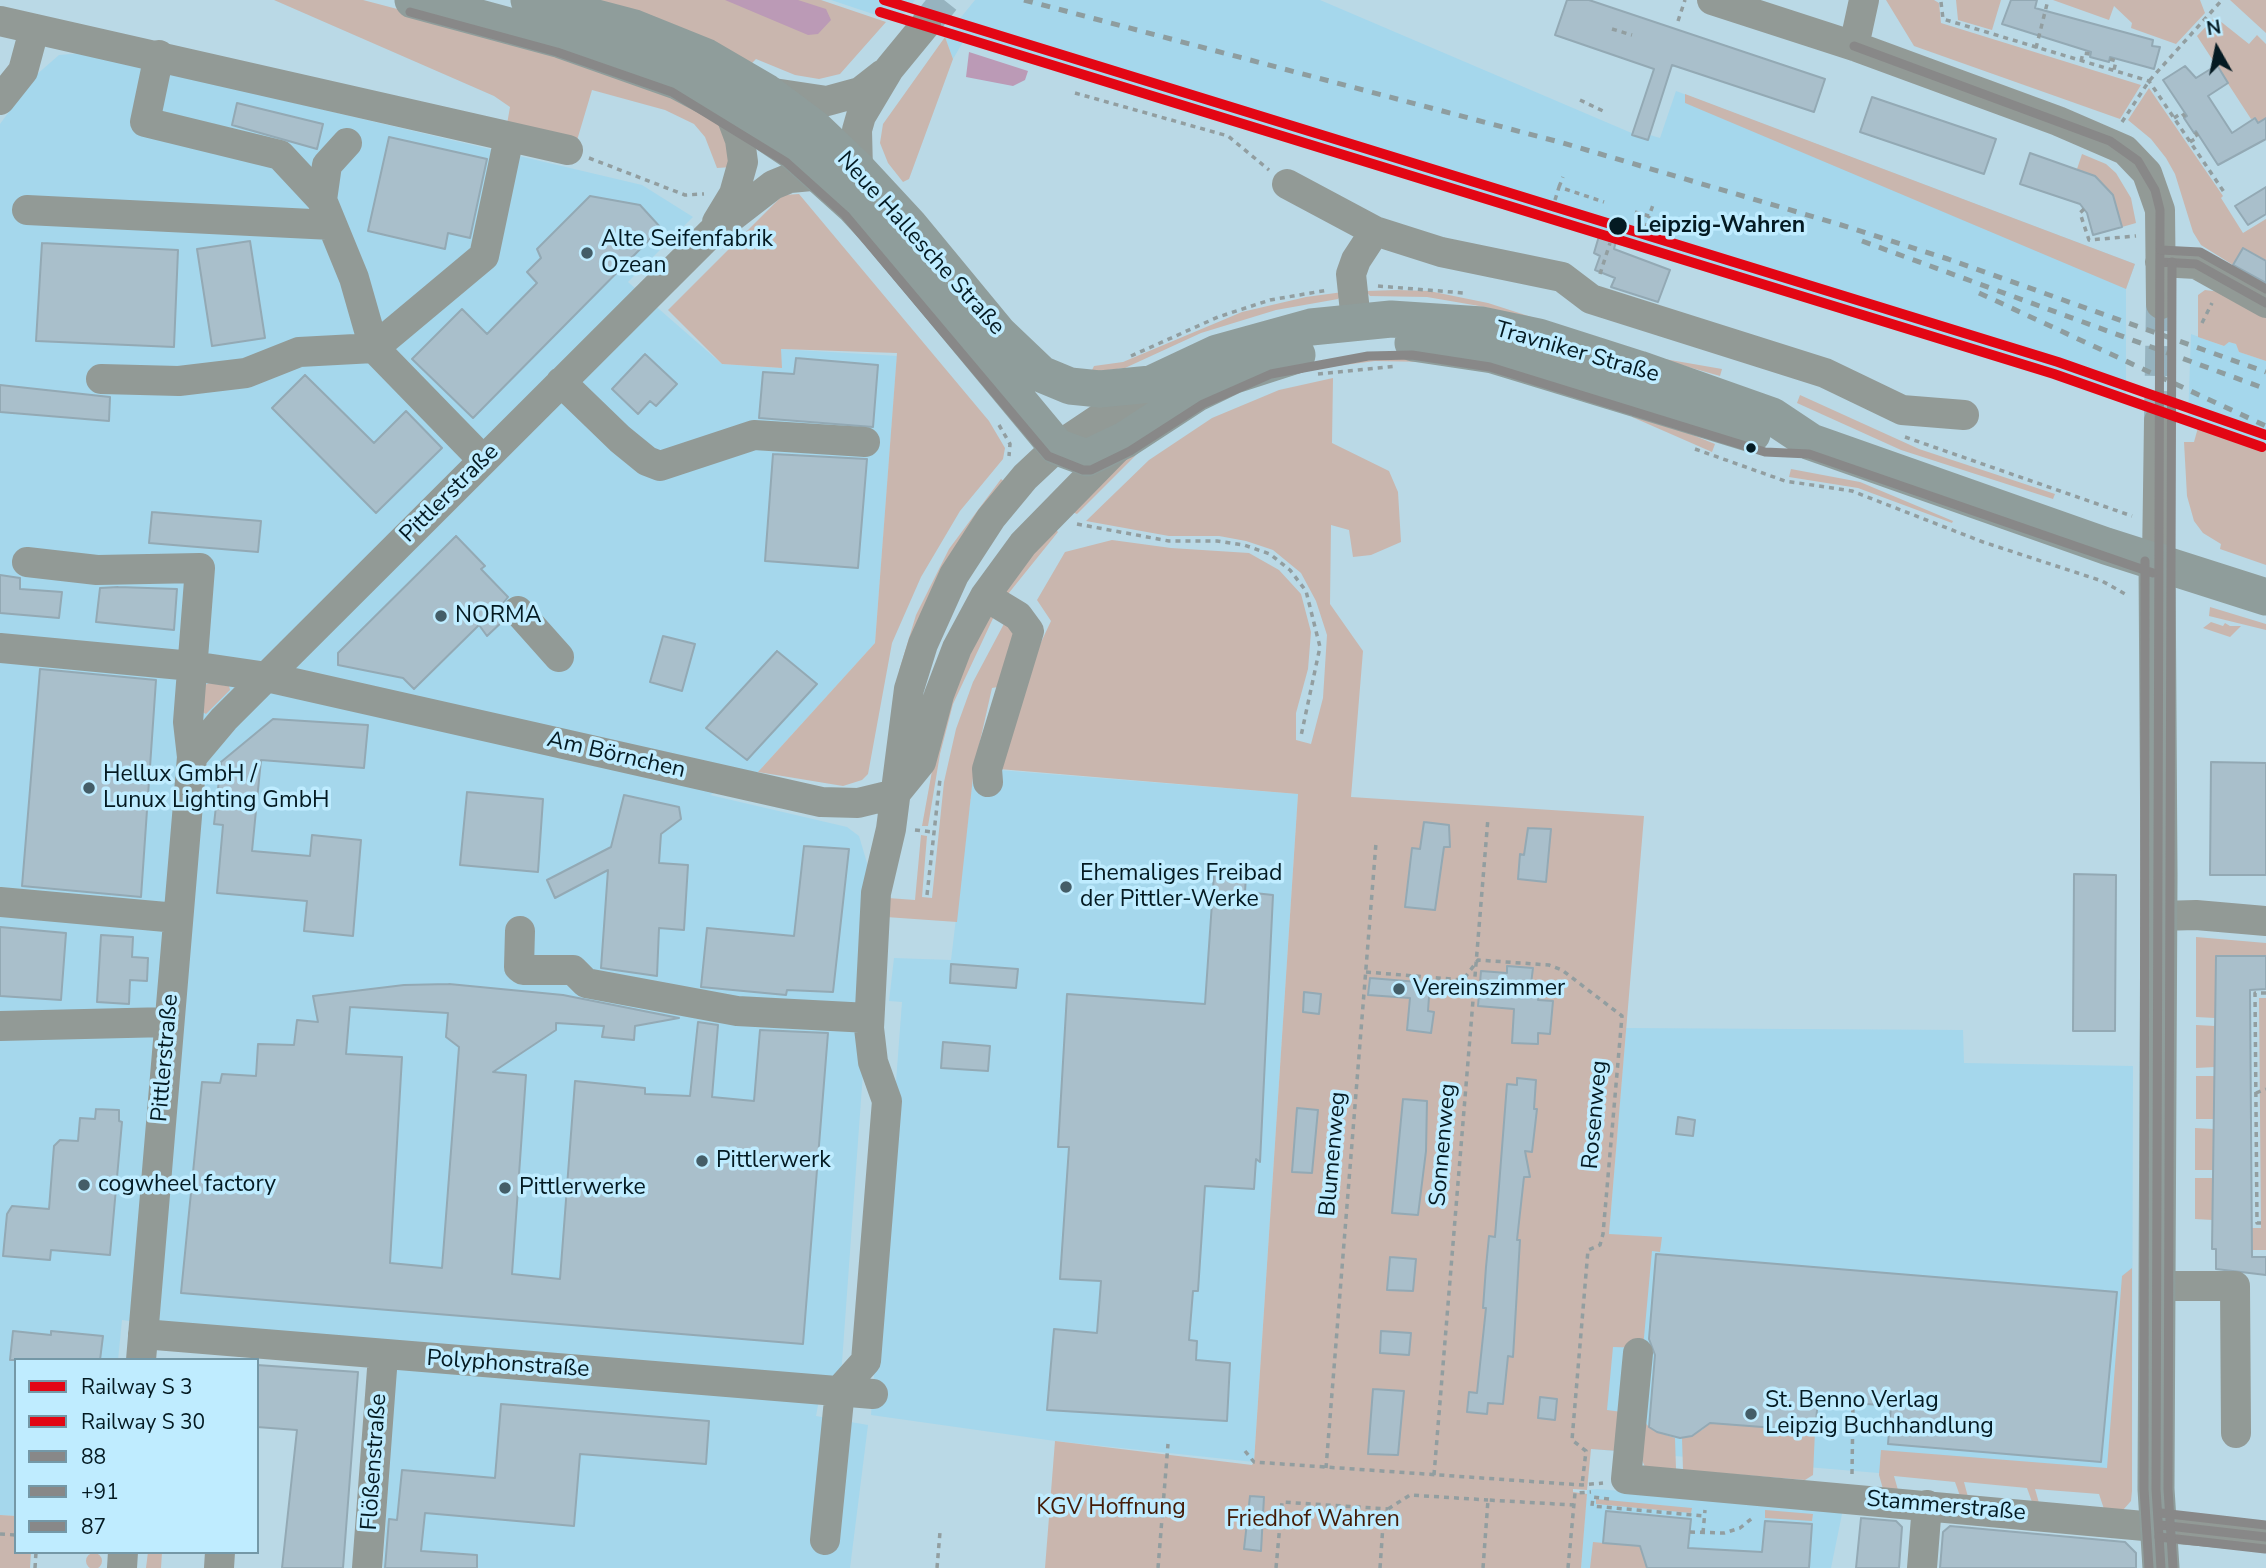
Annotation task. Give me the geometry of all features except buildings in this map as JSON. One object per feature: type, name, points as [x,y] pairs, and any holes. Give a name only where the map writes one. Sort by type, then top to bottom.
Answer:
[{"type":"main road","name":"Neue Hallesche Straße","points":[[413,0],[561,40],[677,81],[728,108],[794,152],[822,176],[888,244],[1077,467]]},
{"type":"main road","name":"Neue Hallesche Straße","points":[[529,0],[634,28],[706,57],[766,92],[814,128],[858,170],[909,225],[999,334],[1041,374]]},
{"type":"main road","name":"Travniker Straße","points":[[1151,384],[1189,365],[1247,343],[1311,327],[1356,321],[1431,320],[1482,325],[1539,337],[1772,416],[1811,442],[2266,597]]},
{"type":"main road","name":"Travniker Straße","points":[[1077,467],[1125,440],[1197,393],[1267,362],[1310,352],[1367,344],[1413,343],[1493,355],[1768,440],[1811,442]]},
{"type":"main road","points":[[1041,374],[1080,388],[1151,384]]},
{"type":"main road","points":[[2157,561],[2159,916],[2156,1489],[2161,1568]]},
{"type":"street","points":[[1712,0],[1853,46],[2058,121],[2125,149],[2138,160],[2155,190],[2160,210],[2161,304]]},
{"type":"street","points":[[1853,46],[1864,0]]},
{"type":"street","points":[[0,21],[568,150]]},
{"type":"street","points":[[858,170],[859,124],[889,69],[926,24]]},
{"type":"street","points":[[0,100],[23,71],[34,30]]},
{"type":"street","points":[[159,55],[145,122],[280,155],[327,213],[354,278],[374,348],[483,460]]},
{"type":"street","points":[[766,92],[809,100],[844,99],[860,92],[889,69]]},
{"type":"street","name":"Pittlerstraße","points":[[711,233],[734,194],[740,177],[740,140],[728,108]]},
{"type":"street","points":[[101,379],[178,381],[246,373],[299,352],[374,348],[484,256],[509,137]]},
{"type":"street","points":[[327,213],[327,164],[347,143]]},
{"type":"street","name":"Pittlerstraße","points":[[192,757],[209,735],[711,233],[773,185],[790,178],[822,176]]},
{"type":"street","points":[[1287,184],[1375,230],[1441,252],[1562,277],[1591,299],[1825,373],[1902,410],[1964,415]]},
{"type":"street","points":[[27,210],[327,213]]},
{"type":"street","points":[[1356,321],[1352,274],[1375,230]]},
{"type":"street","points":[[2160,262],[2196,264],[2266,303]]},
{"type":"street","points":[[1041,374],[1069,403],[1077,467]]},
{"type":"street","points":[[561,382],[620,439],[647,461],[660,466],[754,435],[865,442]]},
{"type":"street","name":"Travniker Straße","points":[[895,794],[921,762],[939,695],[957,648],[985,596],[1077,467],[1151,384]]},
{"type":"street","points":[[2157,561],[2159,421]]},
{"type":"street","name":"Travniker Straße","points":[[895,794],[909,689],[923,644],[944,598],[991,518],[1026,477],[1077,467]]},
{"type":"street","points":[[27,562],[97,570],[200,568],[192,666]]},
{"type":"street","points":[[985,596],[1018,616],[1029,631],[987,769],[988,782]]},
{"type":"street","points":[[518,611],[559,657]]},
{"type":"street","name":"Am Börnchen","points":[[0,648],[192,666],[267,677],[821,802],[858,803],[895,794]]},
{"type":"street","name":"Pittlerstraße","points":[[142,1347],[192,757],[188,722],[192,666]]},
{"type":"street","points":[[825,1540],[840,1390],[866,1361],[887,1101],[873,1062],[869,1018],[876,893],[891,829],[895,794]]},
{"type":"street","points":[[0,902],[177,919]]},
{"type":"street","points":[[2159,916],[2196,915],[2266,921]]},
{"type":"street","points":[[520,931],[519,967],[523,970],[573,970],[586,983],[737,1011],[869,1018]]},
{"type":"street","points":[[0,1026],[169,1022]]},
{"type":"street","points":[[2157,1286],[2235,1286],[2236,1433]]},
{"type":"street","name":"Polyphonstraße","points":[[142,1347],[383,1356],[873,1394]]},
{"type":"street","name":"Stammerstraße","points":[[1638,1353],[1626,1479],[2266,1536]]},
{"type":"street","name":"Flößenstraße","points":[[367,1568],[383,1356]]},
{"type":"street","points":[[1922,1568],[1927,1505]]},
{"type":"path","points":[[1678,21],[1685,0]]},
{"type":"path","points":[[2036,48],[2048,0]]},
{"type":"path","points":[[2123,122],[2149,81],[2222,0]]},
{"type":"path","points":[[1941,2],[1943,19],[2149,81],[2224,192]]},
{"type":"path","points":[[1612,29],[1632,35]]},
{"type":"path","points":[[2081,61],[2083,53],[2090,54]]},
{"type":"path","points":[[2110,59],[2116,61],[2114,70]]},
{"type":"path","points":[[1075,93],[1228,136],[1287,184]]},
{"type":"path","points":[[1580,100],[1603,111]]},
{"type":"path","points":[[2174,118],[2182,113],[2185,117]]},
{"type":"path","points":[[2190,142],[2198,137],[2195,132]]},
{"type":"path","points":[[568,150],[685,195],[699,196],[712,191]]},
{"type":"path","points":[[1555,200],[1563,177]]},
{"type":"path","points":[[1559,187],[1604,202]]},
{"type":"path","points":[[1646,228],[1653,205]]},
{"type":"path","points":[[2084,209],[2080,213],[2089,240],[2142,235]]},
{"type":"path","points":[[1635,212],[1649,216]]},
{"type":"path","points":[[1601,272],[1610,243]]},
{"type":"path","points":[[2202,323],[2213,300]]},
{"type":"path","points":[[1316,374],[1399,366]]},
{"type":"path","points":[[997,422],[1010,444],[1009,462]]},
{"type":"path","points":[[1688,446],[1785,481],[1852,491],[1983,542],[2102,581],[2130,597]]},
{"type":"path","points":[[1077,467],[1073,523],[1169,541],[1217,541],[1244,545],[1270,554],[1290,570],[1306,591],[1320,647],[1301,736]]},
{"type":"path","points":[[927,895],[942,769]]},
{"type":"path","name":"Sonnenweg","points":[[1434,1475],[1488,818]]},
{"type":"path","name":"Blumenweg","points":[[1326,1468],[1376,843]]},
{"type":"path","points":[[1366,972],[1463,980],[1478,960]]},
{"type":"path","name":"Rosenweg","points":[[1434,1475],[1582,1485],[1586,1451],[1572,1440],[1588,1250],[1600,1245],[1603,1234],[1622,1016],[1562,970],[1549,965],[1478,960]]},
{"type":"path","points":[[2266,993],[2255,993],[2257,1223],[2266,1223]]},
{"type":"path","points":[[2256,1093],[2266,1089]]},
{"type":"path","points":[[1851,1499],[1853,1403]]},
{"type":"path","points":[[1158,1568],[1168,1444]]},
{"type":"path","points":[[1245,1451],[1254,1462],[1434,1475]]},
{"type":"path","points":[[1568,1568],[1576,1491],[1591,1492]]},
{"type":"path","points":[[1276,1568],[1282,1502],[1388,1509],[1410,1495],[1574,1505]]},
{"type":"path","points":[[1483,1568],[1488,1500]]},
{"type":"path","points":[[1703,1533],[1705,1507]]},
{"type":"path","points":[[1380,1568],[1383,1525],[1388,1509]]},
{"type":"path","points":[[1690,1532],[1740,1528],[1762,1509]]},
{"type":"path","points":[[937,1568],[940,1532]]},
{"type":"shaded area","points":[[725,0],[798,0],[826,9],[831,20],[818,34],[808,35]]},
{"type":"shaded area","points":[[831,0],[915,0],[897,22]]},
{"type":"shaded area","points":[[975,0],[1320,0],[1648,140],[1650,135],[1660,138],[1676,91],[2135,264],[2126,289],[2126,401],[1574,223],[967,35],[953,59],[945,37]]},
{"type":"shaded area","points":[[969,52],[1028,71],[1025,80],[1013,86],[966,77]]},
{"type":"shaded area","points":[[83,53],[642,185],[693,217],[628,282],[722,364],[781,368],[781,349],[897,356],[875,643],[758,772],[710,795],[847,827],[859,836],[876,893],[840,1390],[821,1389],[816,1416],[868,1425],[850,1568],[383,1568],[396,1357],[122,1320],[118,1358],[14,1358],[14,1516],[0,1515],[0,124],[35,76],[59,55]]},
{"type":"shaded area","points":[[2191,334],[2223,346],[2229,342],[2236,344],[2239,352],[2266,361],[2266,449],[2188,420]]},
{"type":"shaded area","points":[[974,768],[1298,794],[1254,1462],[1055,1441],[871,1415],[902,1002],[889,1001],[894,958],[951,960]]},
{"type":"shaded area","points":[[1626,1028],[1963,1030],[1964,1063],[2133,1066],[2132,1485],[2118,1493],[1591,1449]]},
{"type":"shaded area","points":[[1587,1490],[1843,1509],[1831,1568],[1581,1568]]},
{"type":"green space","points":[[274,0],[363,0],[561,52],[707,109],[724,132],[732,167],[717,168],[705,137],[694,124],[665,110],[592,90],[575,147],[506,130],[510,107],[494,96]]},
{"type":"green space","points":[[572,0],[821,0],[886,22],[840,74],[819,79],[795,75],[756,59],[750,65]]},
{"type":"green space","points":[[1886,0],[1934,0],[1939,3],[1941,23],[2141,85],[2120,119],[1914,46]]},
{"type":"green space","points":[[1956,0],[2001,0],[1992,30],[1958,20]]},
{"type":"green space","points":[[2053,0],[2200,0],[2205,13],[2176,44],[2131,28],[2132,23],[2114,6],[2109,20]]},
{"type":"green space","points":[[2230,0],[2266,0],[2266,33]]},
{"type":"green space","points":[[2215,17],[2249,44],[2257,35],[2266,44],[2266,135],[2255,118],[2251,119],[2197,36]]},
{"type":"green space","points":[[945,37],[953,59],[909,179],[903,182],[888,163],[880,143],[883,124]]},
{"type":"green space","points":[[2149,88],[2223,196],[2221,198],[2243,233],[2266,219],[2266,261],[2243,248],[2233,265],[2201,245],[2193,232],[2175,174],[2166,158],[2151,139],[2128,120]]},
{"type":"green space","points":[[1685,94],[2135,264],[2126,289],[1685,103]]},
{"type":"green space","points":[[2082,154],[2106,164],[2116,173],[2131,198],[2136,223],[2122,227],[2113,195],[2095,176],[2077,169]]},
{"type":"green space","points":[[799,194],[989,421],[1005,448],[1003,459],[960,511],[921,577],[892,643],[868,774],[862,780],[843,786],[758,772],[875,643],[897,353],[781,349],[782,368],[722,364],[668,310],[783,195]]},
{"type":"green space","points":[[2205,290],[2221,292],[2266,317],[2266,361],[2239,352],[2236,344],[2229,342],[2224,346],[2198,337],[2198,295]]},
{"type":"green space","points":[[1366,291],[1429,291],[1488,303],[1631,349],[1485,307],[1427,297],[1370,296]]},
{"type":"green space","points":[[1343,292],[1338,299],[1276,310],[1201,333],[1125,368],[1091,372],[1094,366],[1123,362],[1242,312],[1306,297]]},
{"type":"green space","points":[[1398,354],[1456,358],[1491,366],[1612,403],[1610,409],[1490,372],[1428,362],[1375,361],[1314,369],[1240,391],[1187,418],[1141,450],[1077,514],[1070,511],[1139,444],[1185,413],[1237,385],[1314,363]]},
{"type":"green space","points":[[1653,357],[1722,369],[1720,376]]},
{"type":"green space","points":[[1333,378],[1332,443],[1389,471],[1398,492],[1401,542],[1371,555],[1353,557],[1349,530],[1331,525],[1330,604],[1363,651],[1351,797],[1644,816],[1609,1234],[1662,1237],[1660,1252],[1652,1251],[1643,1348],[1613,1347],[1607,1410],[1622,1412],[1618,1451],[1591,1449],[1587,1490],[1573,1489],[1573,1492],[1587,1494],[1581,1568],[1045,1568],[1055,1441],[1252,1465],[1254,1462],[1298,794],[999,769],[1019,689],[1051,621],[1037,600],[1065,552],[1112,540],[1171,548],[1249,553],[1279,570],[1301,594],[1311,632],[1308,669],[1296,713],[1296,740],[1311,744],[1323,698],[1327,635],[1316,601],[1301,573],[1273,550],[1246,541],[1219,536],[1169,536],[1086,521],[1149,460],[1212,418],[1279,390]]},
{"type":"green space","points":[[1800,395],[1919,449],[2055,494],[2053,499],[1901,450],[1797,403]]},
{"type":"green space","points":[[1631,410],[1715,444],[1712,452],[1632,417]]},
{"type":"green space","points":[[2199,424],[2266,449],[2266,565],[2220,549],[2221,544],[2203,533],[2194,521],[2187,496],[2184,442],[2194,442]]},
{"type":"green space","points":[[1791,469],[1860,482],[1953,521],[1952,523],[1858,488],[1789,477]]},
{"type":"green space","points":[[1001,479],[1006,483],[902,673],[899,671],[916,615],[949,549]]},
{"type":"green space","points":[[1054,528],[1058,532],[1004,599],[1002,590]]},
{"type":"green space","points":[[2210,607],[2266,624],[2266,630],[2209,616]]},
{"type":"green space","points":[[996,612],[953,704],[940,754],[928,826],[922,826],[940,727],[987,614]]},
{"type":"green space","points":[[1006,620],[1018,632],[1004,686],[992,688],[974,768],[957,922],[886,917],[888,898],[915,900],[921,835],[927,836],[922,897],[932,898],[944,782],[956,729],[973,682]]},
{"type":"green space","points":[[2211,622],[2223,626],[2225,623],[2241,626],[2230,637],[2203,628]]},
{"type":"green space","points":[[209,683],[229,686],[230,690],[206,714],[201,711],[205,685]]},
{"type":"green space","points":[[2196,937],[2266,943],[2266,956],[2216,956],[2215,1018],[2196,1017]]},
{"type":"green space","points":[[2259,998],[2266,998],[2266,1250],[2252,1250],[2252,1228],[2261,1228]]},
{"type":"green space","points":[[2196,1025],[2215,1026],[2215,1067],[2196,1068]]},
{"type":"green space","points":[[2196,1076],[2215,1076],[2214,1119],[2196,1119]]},
{"type":"green space","points":[[2195,1128],[2214,1129],[2213,1170],[2195,1170]]},
{"type":"green space","points":[[2195,1178],[2213,1178],[2213,1220],[2195,1219]]},
{"type":"green space","points":[[2132,1268],[2132,1491],[2131,1501],[2123,1510],[2104,1509],[2099,1494],[2035,1489],[2039,1503],[2032,1502],[2027,1488],[1964,1482],[1968,1497],[1960,1496],[1955,1482],[1894,1476],[1898,1490],[1883,1489],[1879,1475],[1881,1450],[2107,1468],[2122,1276]]},
{"type":"green space","points":[[1710,1415],[1720,1424],[1815,1431],[1813,1475],[1805,1480],[1683,1470],[1682,1438],[1702,1430],[1709,1424]]},
{"type":"green space","points":[[1642,1416],[1647,1425],[1657,1432],[1675,1438],[1676,1469],[1645,1467],[1639,1453]]},
{"type":"green space","points":[[1596,1499],[1692,1508],[1691,1513],[1596,1504]]},
{"type":"green space","points":[[1765,1510],[1813,1514],[1812,1521],[1765,1518]]},
{"type":"green space","points":[[0,1515],[14,1516],[14,1554],[31,1554],[30,1568],[0,1568]]},
{"type":"green space","points":[[1593,1542],[1657,1548],[1647,1568],[1590,1568]]},
{"type":"green space","points":[[90,1554],[98,1554],[102,1564],[97,1569],[91,1569],[86,1564]]},
{"type":"green space","points":[[148,1554],[162,1554],[161,1568],[146,1568]]},
{"type":"tunnel","points":[[926,24],[945,0]]},
{"type":"tunnel","points":[[2159,421],[2161,304]]},
{"type":"railway","points":[[1024,0],[1563,143],[1838,224],[1948,259],[2266,372]]},
{"type":"railway","points":[[1862,241],[2266,389]]},
{"type":"railway","points":[[1979,293],[2266,426]]},
{"type":"transit line","points":[[884,0],[2058,362],[2266,435]]},
{"type":"transit line","name":"+91","points":[[410,12],[557,52],[672,92],[786,162],[845,215],[1048,456],[1083,470],[1091,470],[1130,451],[1203,404],[1271,374],[1368,356],[1412,355],[1490,367],[1765,452],[1809,454],[2153,573]]},
{"type":"transit line","points":[[880,12],[2054,374],[2262,447]]},
{"type":"transit line","name":"88","points":[[1854,46],[2110,141],[2138,161],[2155,190],[2160,210],[2156,1489],[2161,1568]]},
{"type":"transit line","name":"87","points":[[2161,250],[2200,252],[2266,289]]},
{"type":"transit line","name":"88","points":[[2160,262],[2196,264],[2266,303]]},
{"type":"transit line","name":"87","points":[[2172,262],[2168,1489],[2173,1567]]},
{"type":"transit line","name":"+91","points":[[2145,561],[2144,1489],[2149,1568]]},
{"type":"transit line","name":"87","points":[[2161,1513],[2266,1525]]},
{"type":"transit line","name":"88","points":[[2160,1525],[2266,1537]]},
{"type":"transit line","name":"+91","points":[[2159,1537],[2265,1549]]},
{"type":"place","name":"Leipzig-Wahren","points":[[1618,226]]},
{"type":"place","name":"Alte Seifenfabrik Ozean","points":[[587,253]]},
{"type":"place","name":"NORMA","points":[[441,616]]},
{"type":"place","name":"Hellux GmbH / Lunux Lighting GmbH","points":[[89,788]]},
{"type":"place","name":"Ehemaliges Freibad der Pittler-Werke","points":[[1066,887]]},
{"type":"place","name":"Vereinszimmer","points":[[1399,989]]},
{"type":"place","name":"Pittlerwerk","points":[[702,1161]]},
{"type":"place","name":"cogwheel factory","points":[[84,1185]]},
{"type":"place","name":"Pittlerwerke","points":[[505,1188]]},
{"type":"place","name":"St. Benno Verlag Leipzig Buchhandlung","points":[[1751,1414]]},
{"type":"park label","name":"KGV Hoffnung","points":[[1111,1508]]},
{"type":"park label","name":"Friedhof Wahren","points":[[1313,1520]]}]
